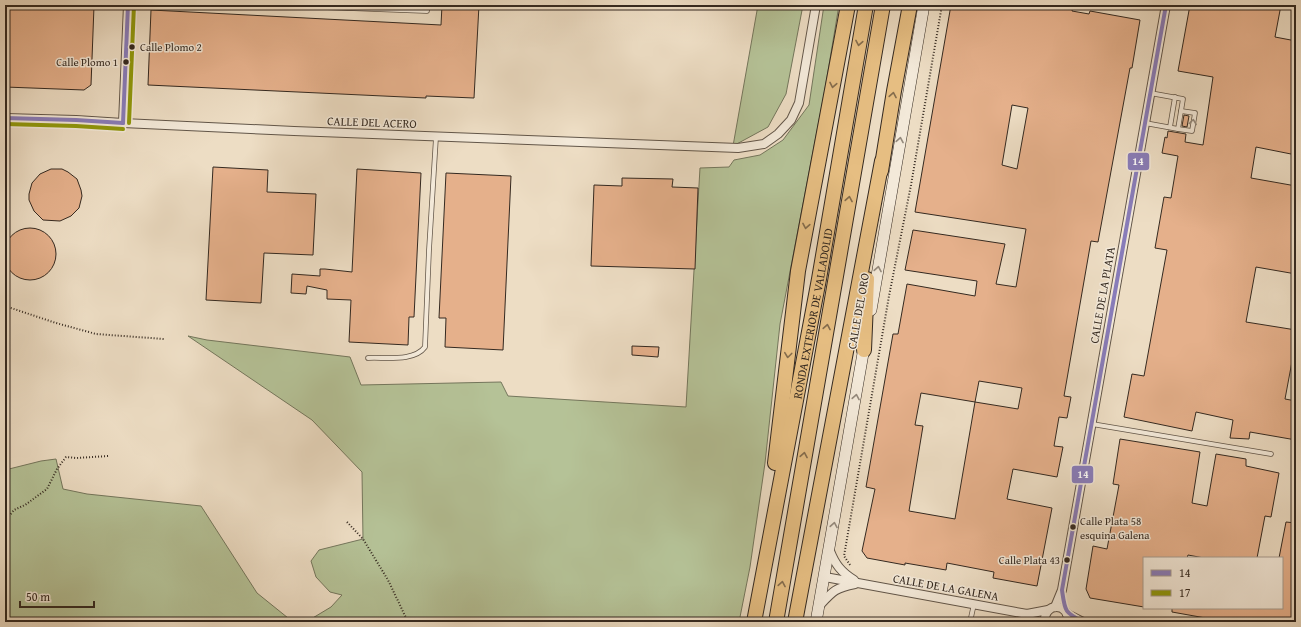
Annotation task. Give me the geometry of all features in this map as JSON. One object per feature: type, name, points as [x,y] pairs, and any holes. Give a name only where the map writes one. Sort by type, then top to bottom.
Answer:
[{"type":"highway","points":[[761,585],[798,272],[848,5]]},
{"type":"highway","name":"RONDA EXTERIOR DE VALLADOLID","points":[[754,622],[819,279],[866,5]]},
{"type":"highway","name":"RONDA EXTERIOR DE VALLADOLID","points":[[776,622],[883,5]]},
{"type":"highway","points":[[795,622],[882,162],[910,5]]},
{"type":"highway","points":[[864,350],[868,263],[882,162]]},
{"type":"street","points":[[123,123],[128,5]]},
{"type":"street","name":"CALLE DEL ACERO","points":[[5,118],[436,137],[738,148],[764,144],[778,134],[791,120],[799,104],[816,5]]},
{"type":"street","name":"CALLE DEL ORO","points":[[816,622],[830,550],[924,5]]},
{"type":"street","name":"CALLE DE LA PLATA","points":[[1045,622],[1045,617],[1062,590],[1166,5]]},
{"type":"street","name":"CALLE DE LA GALENA","points":[[830,550],[835,564],[844,574],[860,583]]},
{"type":"street","name":"CALLE DE LA GALENA","points":[[825,577],[1027,614],[1041,622]]},
{"type":"street","name":"CALLE DE LA GALENA","points":[[819,606],[839,587],[860,583]]},
{"type":"street","name":"CALLE DE LA PLATA","points":[[1062,590],[1067,615]]},
{"type":"street","points":[[1051,609],[1058,607],[1067,615],[1083,622]]},
{"type":"street","name":"CALLE DE LA GALENA","points":[[1027,614],[1051,609]]},
{"type":"lane","points":[[268,5],[427,11],[427,5]]},
{"type":"lane","points":[[1150,93],[1183,99],[1178,129]]},
{"type":"lane","points":[[1170,127],[1175,97]]},
{"type":"lane","points":[[1145,123],[1192,131],[1194,113],[1181,111]]},
{"type":"lane","points":[[368,358],[406,357],[419,354],[425,347],[436,137]]},
{"type":"lane","points":[[1091,424],[1271,454]]},
{"type":"lane","points":[[970,622],[974,604]]},
{"type":"path","points":[[849,577],[852,568],[844,556],[889,296],[911,185],[942,5]]},
{"type":"path","points":[[5,306],[56,323],[96,334],[164,339]]},
{"type":"path","points":[[5,521],[14,510],[25,505],[47,489],[57,469],[66,457],[76,458],[109,456]]},
{"type":"path","points":[[347,522],[363,539],[388,580],[408,622]]},
{"type":"green space","points":[[758,5],[803,5],[786,94],[768,127],[733,146]]},
{"type":"green space","points":[[824,5],[839,5],[825,89],[780,324],[765,463],[750,567],[739,622],[306,622],[331,607],[342,595],[330,592],[316,577],[311,561],[319,550],[363,539],[362,472],[312,420],[188,336],[207,340],[350,357],[361,385],[501,382],[508,396],[686,407],[700,168],[729,167],[734,160],[760,155],[783,140],[809,105]]},
{"type":"green space","points":[[56,459],[63,489],[87,494],[201,506],[257,593],[293,622],[5,622],[5,470],[41,461]]},
{"type":"building","points":[[5,5],[94,6],[91,85],[84,90],[5,87]]},
{"type":"building","points":[[442,5],[479,5],[474,98],[426,96],[426,98],[148,85],[151,10],[441,25]]},
{"type":"building","points":[[951,5],[1073,5],[1072,11],[1089,14],[1090,11],[1140,20],[1098,242],[1091,241],[1064,396],[1071,397],[1067,418],[1059,417],[1054,446],[1063,447],[1057,477],[1013,469],[1007,499],[1052,508],[1037,586],[993,578],[994,572],[947,563],[946,570],[905,563],[905,565],[867,558],[862,551],[875,489],[866,487],[893,334],[898,334],[907,284],[975,296],[977,281],[905,270],[913,230],[1005,244],[996,284],[1016,287],[1026,229],[915,212]],"holes":[[[1012,105],[1028,108],[1017,169],[1002,165]],[[979,381],[1022,388],[1018,409],[975,402]],[[921,393],[975,402],[955,519],[909,511],[923,426],[915,425]]]},
{"type":"building","points":[[1190,5],[1281,5],[1275,37],[1296,41],[1296,155],[1256,147],[1251,178],[1296,186],[1296,274],[1256,267],[1246,322],[1296,330],[1296,340],[1285,399],[1296,401],[1296,440],[1250,432],[1249,439],[1230,438],[1233,420],[1196,412],[1192,431],[1124,417],[1132,374],[1144,376],[1167,250],[1155,248],[1164,197],[1171,198],[1178,156],[1162,153],[1165,137],[1167,138],[1168,131],[1186,134],[1185,142],[1203,145],[1213,77],[1178,71]]},
{"type":"building","points":[[1184,115],[1189,116],[1187,127],[1182,126]]},
{"type":"building","points":[[213,167],[268,170],[267,192],[316,194],[313,255],[264,253],[261,303],[206,300]]},
{"type":"building","points":[[51,169],[62,169],[68,172],[77,179],[81,190],[82,196],[79,208],[71,216],[60,221],[43,220],[34,211],[29,200],[32,183],[40,174]]},
{"type":"building","points":[[357,169],[421,173],[414,317],[409,317],[408,345],[349,342],[351,300],[327,299],[327,290],[307,286],[306,294],[291,293],[292,274],[320,276],[320,269],[352,272]]},
{"type":"building","points":[[446,173],[511,176],[503,350],[445,347],[446,318],[439,318]]},
{"type":"building","points":[[622,178],[673,179],[672,187],[698,188],[695,269],[591,266],[594,185],[622,186]]},
{"type":"building","points":[[25,228],[35,228],[49,235],[56,249],[56,259],[49,273],[35,280],[25,280],[15,276],[8,269],[4,259],[4,249],[8,239],[15,232]]},
{"type":"building","points":[[632,346],[659,347],[658,357],[632,355]]},
{"type":"building","points":[[1120,439],[1200,452],[1192,503],[1207,506],[1216,454],[1246,459],[1246,466],[1279,473],[1271,517],[1265,516],[1257,557],[1199,557],[1188,555],[1187,557],[1143,557],[1143,607],[1090,598],[1086,589],[1093,546],[1107,549],[1119,485],[1113,484]]},
{"type":"building","points":[[1286,522],[1296,523],[1296,622],[1228,622],[1172,612],[1172,609],[1283,609],[1283,557],[1279,557]]},
{"type":"transit line","name":"14","points":[[123,123],[128,5]]},
{"type":"transit line","name":"17","points":[[129,123],[134,5]]},
{"type":"transit line","name":"14","points":[[1083,622],[1072,616],[1066,610],[1062,590],[1166,5]]},
{"type":"transit line","name":"14","points":[[5,118],[123,123]]},
{"type":"transit line","name":"17","points":[[5,124],[123,129]]},
{"type":"place","name":"Calle Plomo 2","points":[[132,47]]},
{"type":"place","name":"Calle Plomo 1","points":[[126,62]]},
{"type":"place","name":"Calle Plata 58 esquina Galena","points":[[1073,527]]},
{"type":"place","name":"Calle Plata 43","points":[[1067,560]]}]
